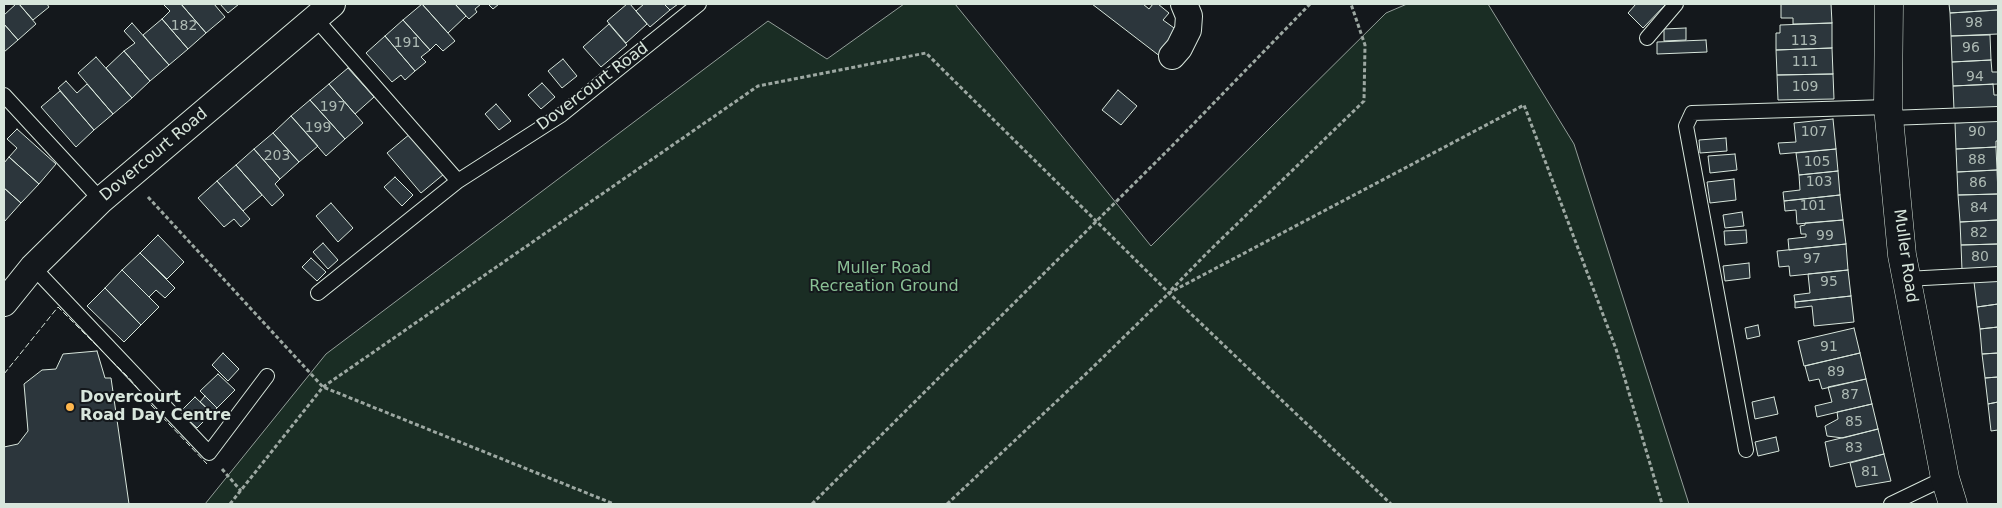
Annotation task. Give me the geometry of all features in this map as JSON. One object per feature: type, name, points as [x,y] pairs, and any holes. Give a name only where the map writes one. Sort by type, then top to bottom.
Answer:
[{"type":"main road","name":"Muller Road","points":[[1889,4],[1889,112],[1902,255],[1945,478],[1954,504]]},
{"type":"street","points":[[1172,56],[1179,48],[1188,30],[1189,16],[1184,4]]},
{"type":"street","name":"Dovercourt Road","points":[[4,303],[33,267],[101,200],[324,11]]},
{"type":"lane","name":"Dovercourt Road","points":[[318,293],[458,181],[561,115],[699,4]]},
{"type":"lane","points":[[1647,38],[1676,4]]},
{"type":"lane","name":"Dovercourt Road","points":[[324,11],[458,181]]},
{"type":"lane","points":[[4,95],[101,200]]},
{"type":"lane","points":[[1746,450],[1686,126],[1692,113],[1889,112],[1998,114]]},
{"type":"lane","points":[[33,267],[209,453],[266,376]]},
{"type":"lane","points":[[1906,279],[1998,274]]},
{"type":"lane","points":[[1891,504],[1945,478]]},
{"type":"path","points":[[812,504],[1097,221],[1310,4]]},
{"type":"path","points":[[947,504],[1090,370],[1207,253],[1364,101],[1366,45],[1351,4]]},
{"type":"path","points":[[230,504],[323,387],[758,86],[926,52],[1169,293],[1391,504]]},
{"type":"path","points":[[1169,293],[1524,105],[1616,349],[1662,504]]},
{"type":"path","points":[[129,176],[323,387],[614,504]]},
{"type":"path","points":[[228,476],[241,491]]},
{"type":"green space","name":"Muller Road Recreation Ground","points":[[904,4],[955,4],[1151,246],[1386,13],[1407,4],[1488,4],[1574,144],[1689,504],[205,504],[326,354],[768,21],[827,59]]},
{"type":"building","points":[[16,4],[19,4],[36,24],[18,40],[4,24],[4,15]]},
{"type":"building","points":[[19,4],[47,4],[49,7],[33,20]]},
{"type":"building","points":[[163,4],[181,4],[206,33],[188,49],[162,19],[170,11]]},
{"type":"building","points":[[181,4],[214,4],[225,17],[206,33]]},
{"type":"building","points":[[220,4],[239,4],[228,13]]},
{"type":"building","points":[[422,4],[455,41],[443,51],[436,44],[430,50],[403,20]]},
{"type":"building","points":[[422,4],[455,4],[466,16],[448,33]]},
{"type":"building","points":[[455,4],[481,4],[475,9],[477,12],[469,19]]},
{"type":"building","points":[[488,4],[499,4],[493,9]]},
{"type":"building","points":[[627,4],[630,4],[647,24],[626,43],[607,21]]},
{"type":"building","points":[[644,4],[664,4],[670,10],[650,27],[636,11]]},
{"type":"building","points":[[664,4],[678,4],[670,10]]},
{"type":"building","points":[[1092,4],[1143,4],[1149,9],[1153,4],[1158,4],[1169,13],[1163,20],[1181,33],[1161,57]]},
{"type":"building","points":[[1636,4],[1666,4],[1643,28],[1628,13]]},
{"type":"building","points":[[1781,4],[1831,4],[1832,23],[1793,24],[1793,18],[1781,18]]},
{"type":"building","points":[[1949,4],[1998,4],[1998,10],[1950,13]]},
{"type":"building","points":[[1998,10],[1998,34],[1951,36],[1950,13]]},
{"type":"building","points":[[162,19],[188,49],[169,65],[143,35]]},
{"type":"building","points":[[403,20],[430,50],[421,57],[426,62],[415,71],[385,36]]},
{"type":"building","points":[[132,23],[169,65],[150,81],[124,51],[135,43],[124,31]]},
{"type":"building","points":[[1832,23],[1832,48],[1776,50],[1776,33],[1780,33],[1780,25]]},
{"type":"building","points":[[4,24],[18,40],[4,52]]},
{"type":"building","points":[[609,24],[627,45],[601,67],[583,47]]},
{"type":"building","points":[[1686,28],[1686,40],[1664,41],[1664,29]]},
{"type":"building","points":[[1990,35],[1991,60],[1952,62],[1951,36]]},
{"type":"building","points":[[385,36],[415,71],[405,80],[401,75],[392,82],[366,53]]},
{"type":"building","points":[[1706,40],[1707,52],[1657,54],[1657,42]]},
{"type":"building","points":[[1832,48],[1833,74],[1777,75],[1776,50]]},
{"type":"building","points":[[124,51],[150,81],[132,98],[106,68]]},
{"type":"building","points":[[96,57],[132,98],[113,114],[78,73]]},
{"type":"building","points":[[563,59],[577,76],[562,88],[548,71]]},
{"type":"building","points":[[1991,60],[1992,72],[1998,72],[1998,84],[1953,86],[1952,62]]},
{"type":"building","points":[[348,68],[374,97],[355,114],[329,84]]},
{"type":"building","points":[[1833,74],[1834,99],[1778,100],[1777,75]]},
{"type":"building","points":[[66,81],[77,93],[87,84],[113,114],[94,130],[58,88]]},
{"type":"building","points":[[542,83],[555,97],[541,109],[528,95]]},
{"type":"building","points":[[329,84],[363,123],[345,139],[310,100]]},
{"type":"building","points":[[1993,84],[1994,95],[1998,95],[1998,108],[1954,110],[1953,86]]},
{"type":"building","points":[[1118,90],[1137,106],[1121,125],[1102,110]]},
{"type":"building","points":[[60,91],[94,130],[76,147],[41,107]]},
{"type":"building","points":[[310,100],[345,139],[326,156],[291,116]]},
{"type":"building","points":[[496,104],[511,121],[499,130],[485,114]]},
{"type":"building","points":[[291,116],[318,146],[299,162],[273,133]]},
{"type":"building","points":[[1833,119],[1836,149],[1780,154],[1778,143],[1796,142],[1794,123]]},
{"type":"building","points":[[1998,121],[1998,141],[1996,141],[1996,147],[1956,149],[1955,123]]},
{"type":"building","points":[[17,129],[56,164],[39,184],[9,157],[17,148],[7,139]]},
{"type":"building","points":[[273,133],[299,162],[280,179],[254,149]]},
{"type":"building","points":[[410,134],[444,174],[421,193],[387,153]]},
{"type":"building","points":[[1726,138],[1727,151],[1700,153],[1699,140]]},
{"type":"building","points":[[1996,147],[1997,170],[1957,172],[1956,149]]},
{"type":"building","points":[[254,149],[280,179],[275,184],[284,195],[272,206],[236,165]]},
{"type":"building","points":[[1836,149],[1838,171],[1799,175],[1796,153]]},
{"type":"building","points":[[1735,154],[1737,170],[1710,173],[1708,156]]},
{"type":"building","points":[[9,157],[39,184],[21,203],[4,188],[4,163]]},
{"type":"building","points":[[236,165],[262,195],[243,211],[217,181]]},
{"type":"building","points":[[1997,170],[1998,194],[1958,195],[1957,172]]},
{"type":"building","points":[[1838,171],[1840,195],[1784,201],[1783,192],[1800,190],[1799,175]]},
{"type":"building","points":[[395,177],[413,195],[402,206],[384,187]]},
{"type":"building","points":[[1734,179],[1736,200],[1710,203],[1707,182]]},
{"type":"building","points":[[217,181],[250,219],[241,227],[234,219],[224,227],[198,198]]},
{"type":"building","points":[[4,188],[21,203],[4,222]]},
{"type":"building","points":[[1998,194],[1998,220],[1960,222],[1958,195]]},
{"type":"building","points":[[1840,195],[1843,220],[1797,224],[1796,210],[1785,211],[1784,201]]},
{"type":"building","points":[[331,203],[353,228],[338,242],[316,216]]},
{"type":"building","points":[[1742,212],[1744,226],[1725,228],[1723,215]]},
{"type":"building","points":[[1843,220],[1846,244],[1789,250],[1788,239],[1806,237],[1806,234],[1801,234],[1800,226],[1805,225],[1805,223]]},
{"type":"building","points":[[1998,220],[1998,244],[1961,245],[1960,222]]},
{"type":"building","points":[[1746,230],[1747,243],[1725,245],[1724,231]]},
{"type":"building","points":[[158,235],[184,262],[167,279],[140,253]]},
{"type":"building","points":[[323,243],[338,260],[328,269],[313,252]]},
{"type":"building","points":[[1846,244],[1848,270],[1790,276],[1789,266],[1779,267],[1777,251]]},
{"type":"building","points":[[1998,244],[1998,268],[1962,270],[1961,245]]},
{"type":"building","points":[[140,253],[175,288],[165,298],[156,290],[149,297],[122,270]]},
{"type":"building","points":[[311,258],[326,272],[317,281],[302,267]]},
{"type":"building","points":[[1749,263],[1750,278],[1725,281],[1723,266]]},
{"type":"building","points":[[122,270],[159,307],[141,325],[105,288]]},
{"type":"building","points":[[1848,270],[1851,296],[1795,302],[1794,295],[1810,293],[1808,274]]},
{"type":"building","points":[[1998,279],[1998,304],[1977,307],[1974,282]]},
{"type":"building","points":[[105,288],[141,325],[124,342],[87,306]]},
{"type":"building","points":[[1851,296],[1854,322],[1814,326],[1812,306],[1795,308],[1795,302]]},
{"type":"building","points":[[1998,304],[1998,327],[1980,329],[1977,307]]},
{"type":"building","points":[[1758,325],[1760,336],[1747,339],[1745,328]]},
{"type":"building","points":[[1998,327],[1998,353],[1982,354],[1980,329]]},
{"type":"building","points":[[1854,328],[1860,353],[1804,366],[1798,341]]},
{"type":"building","name":"Dovercourt Road Day Centre","points":[[97,351],[105,378],[111,378],[129,504],[4,504],[4,447],[18,444],[28,431],[24,384],[42,370],[56,369],[63,354]]},
{"type":"building","points":[[223,353],[239,369],[228,381],[212,365]]},
{"type":"building","points":[[1860,353],[1866,379],[1822,389],[1819,379],[1809,381],[1805,366]]},
{"type":"building","points":[[1998,353],[1998,377],[1985,378],[1982,354]]},
{"type":"building","points":[[218,374],[235,390],[217,408],[200,391]]},
{"type":"building","points":[[1998,377],[1998,402],[1988,404],[1985,378]]},
{"type":"building","points":[[1866,379],[1872,404],[1817,417],[1815,406],[1832,402],[1828,387]]},
{"type":"building","points":[[205,396],[217,408],[212,413],[200,402]]},
{"type":"building","points":[[195,397],[212,413],[197,428],[180,412]]},
{"type":"building","points":[[1774,397],[1778,414],[1755,419],[1752,402]]},
{"type":"building","points":[[1998,402],[1998,430],[1991,431],[1988,404]]},
{"type":"building","points":[[1872,404],[1878,429],[1843,438],[1827,436],[1825,426],[1838,419],[1837,412]]},
{"type":"building","points":[[1878,429],[1884,454],[1830,467],[1825,442]]},
{"type":"building","points":[[1776,437],[1779,451],[1758,456],[1755,442]]},
{"type":"building","points":[[1884,454],[1891,481],[1856,487],[1850,463]]},
{"type":"fence","points":[[4,374],[58,307],[129,378],[151,405],[207,464]]},
{"type":"place","name":"Dovercourt Road Day Centre","points":[[70,407]]}]
